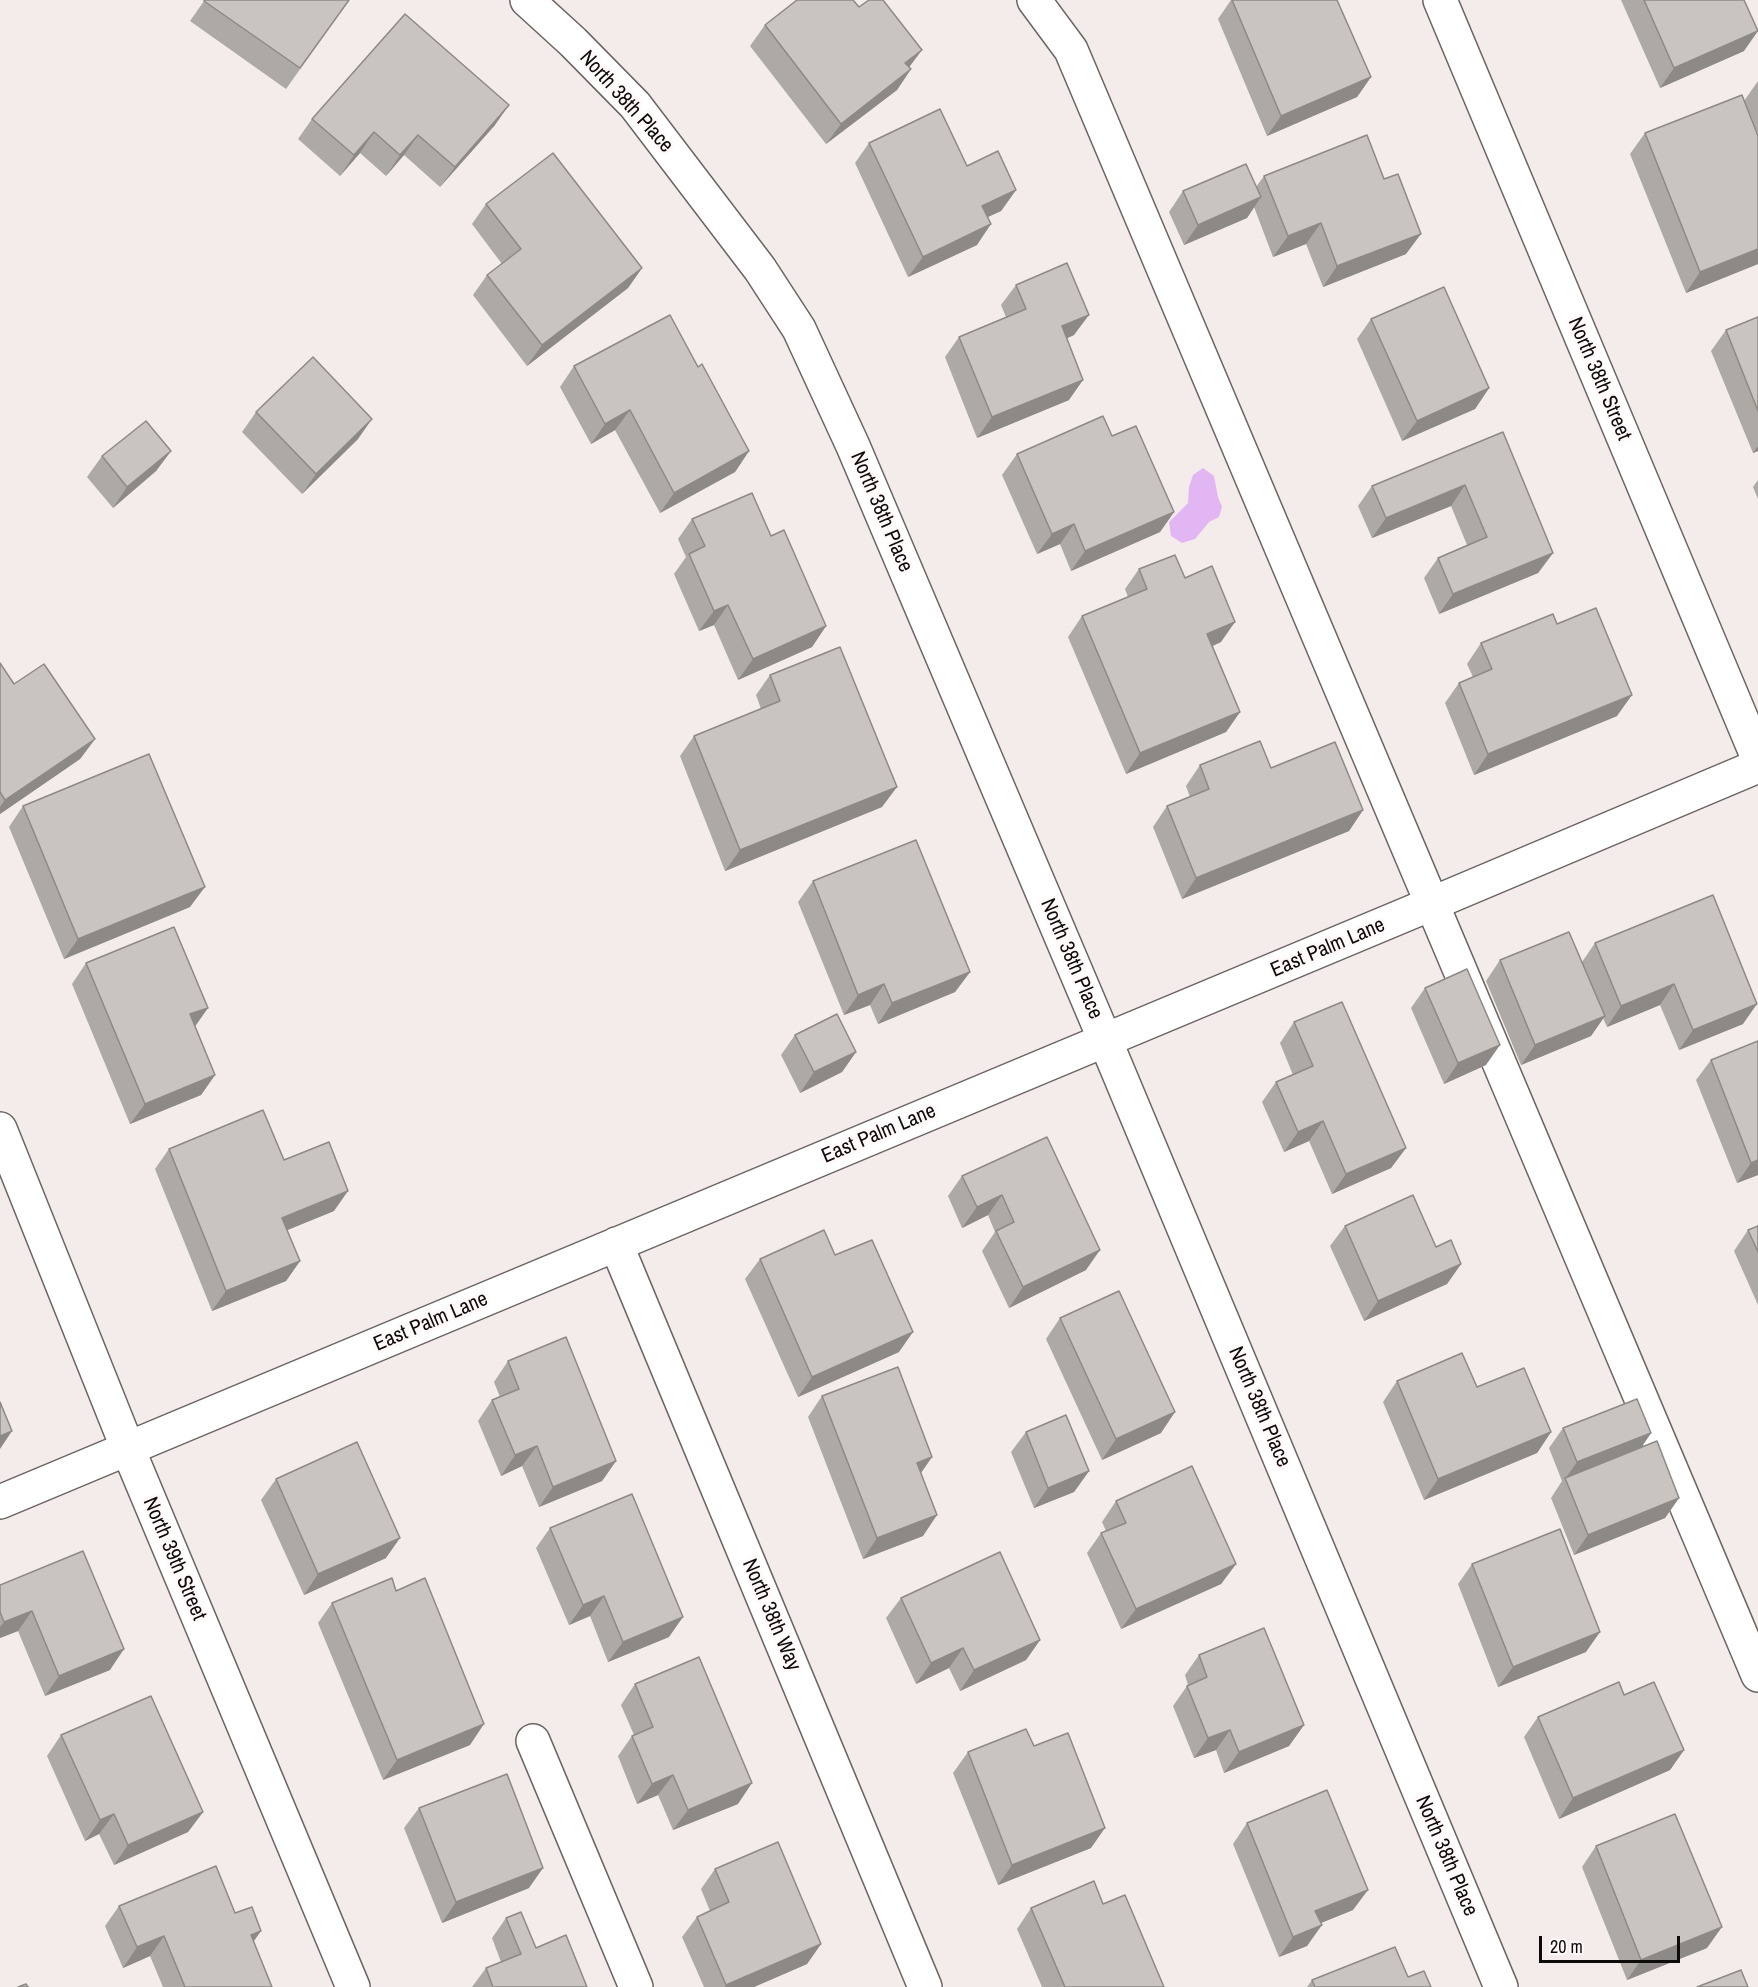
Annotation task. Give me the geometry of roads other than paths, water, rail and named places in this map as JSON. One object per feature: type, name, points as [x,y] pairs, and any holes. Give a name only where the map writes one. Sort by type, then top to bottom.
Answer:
[{"type":"street","name":"North 38th Place","points":[[527,0],[635,105],[760,269],[799,329],[853,446],[1105,1040],[1502,1987]]},
{"type":"street","points":[[1034,0],[1071,50],[1758,1675]]},
{"type":"street","name":"North 38th Street","points":[[1440,0],[1758,758]]},
{"type":"street","name":"East Palm Lane","points":[[0,1502],[1758,766]]},
{"type":"street","name":"North 39th Street","points":[[0,1129],[128,1449],[353,1987]]},
{"type":"street","name":"North 38th Way","points":[[616,1244],[925,1987]]},
{"type":"street","points":[[533,1741],[636,1987]]}]
